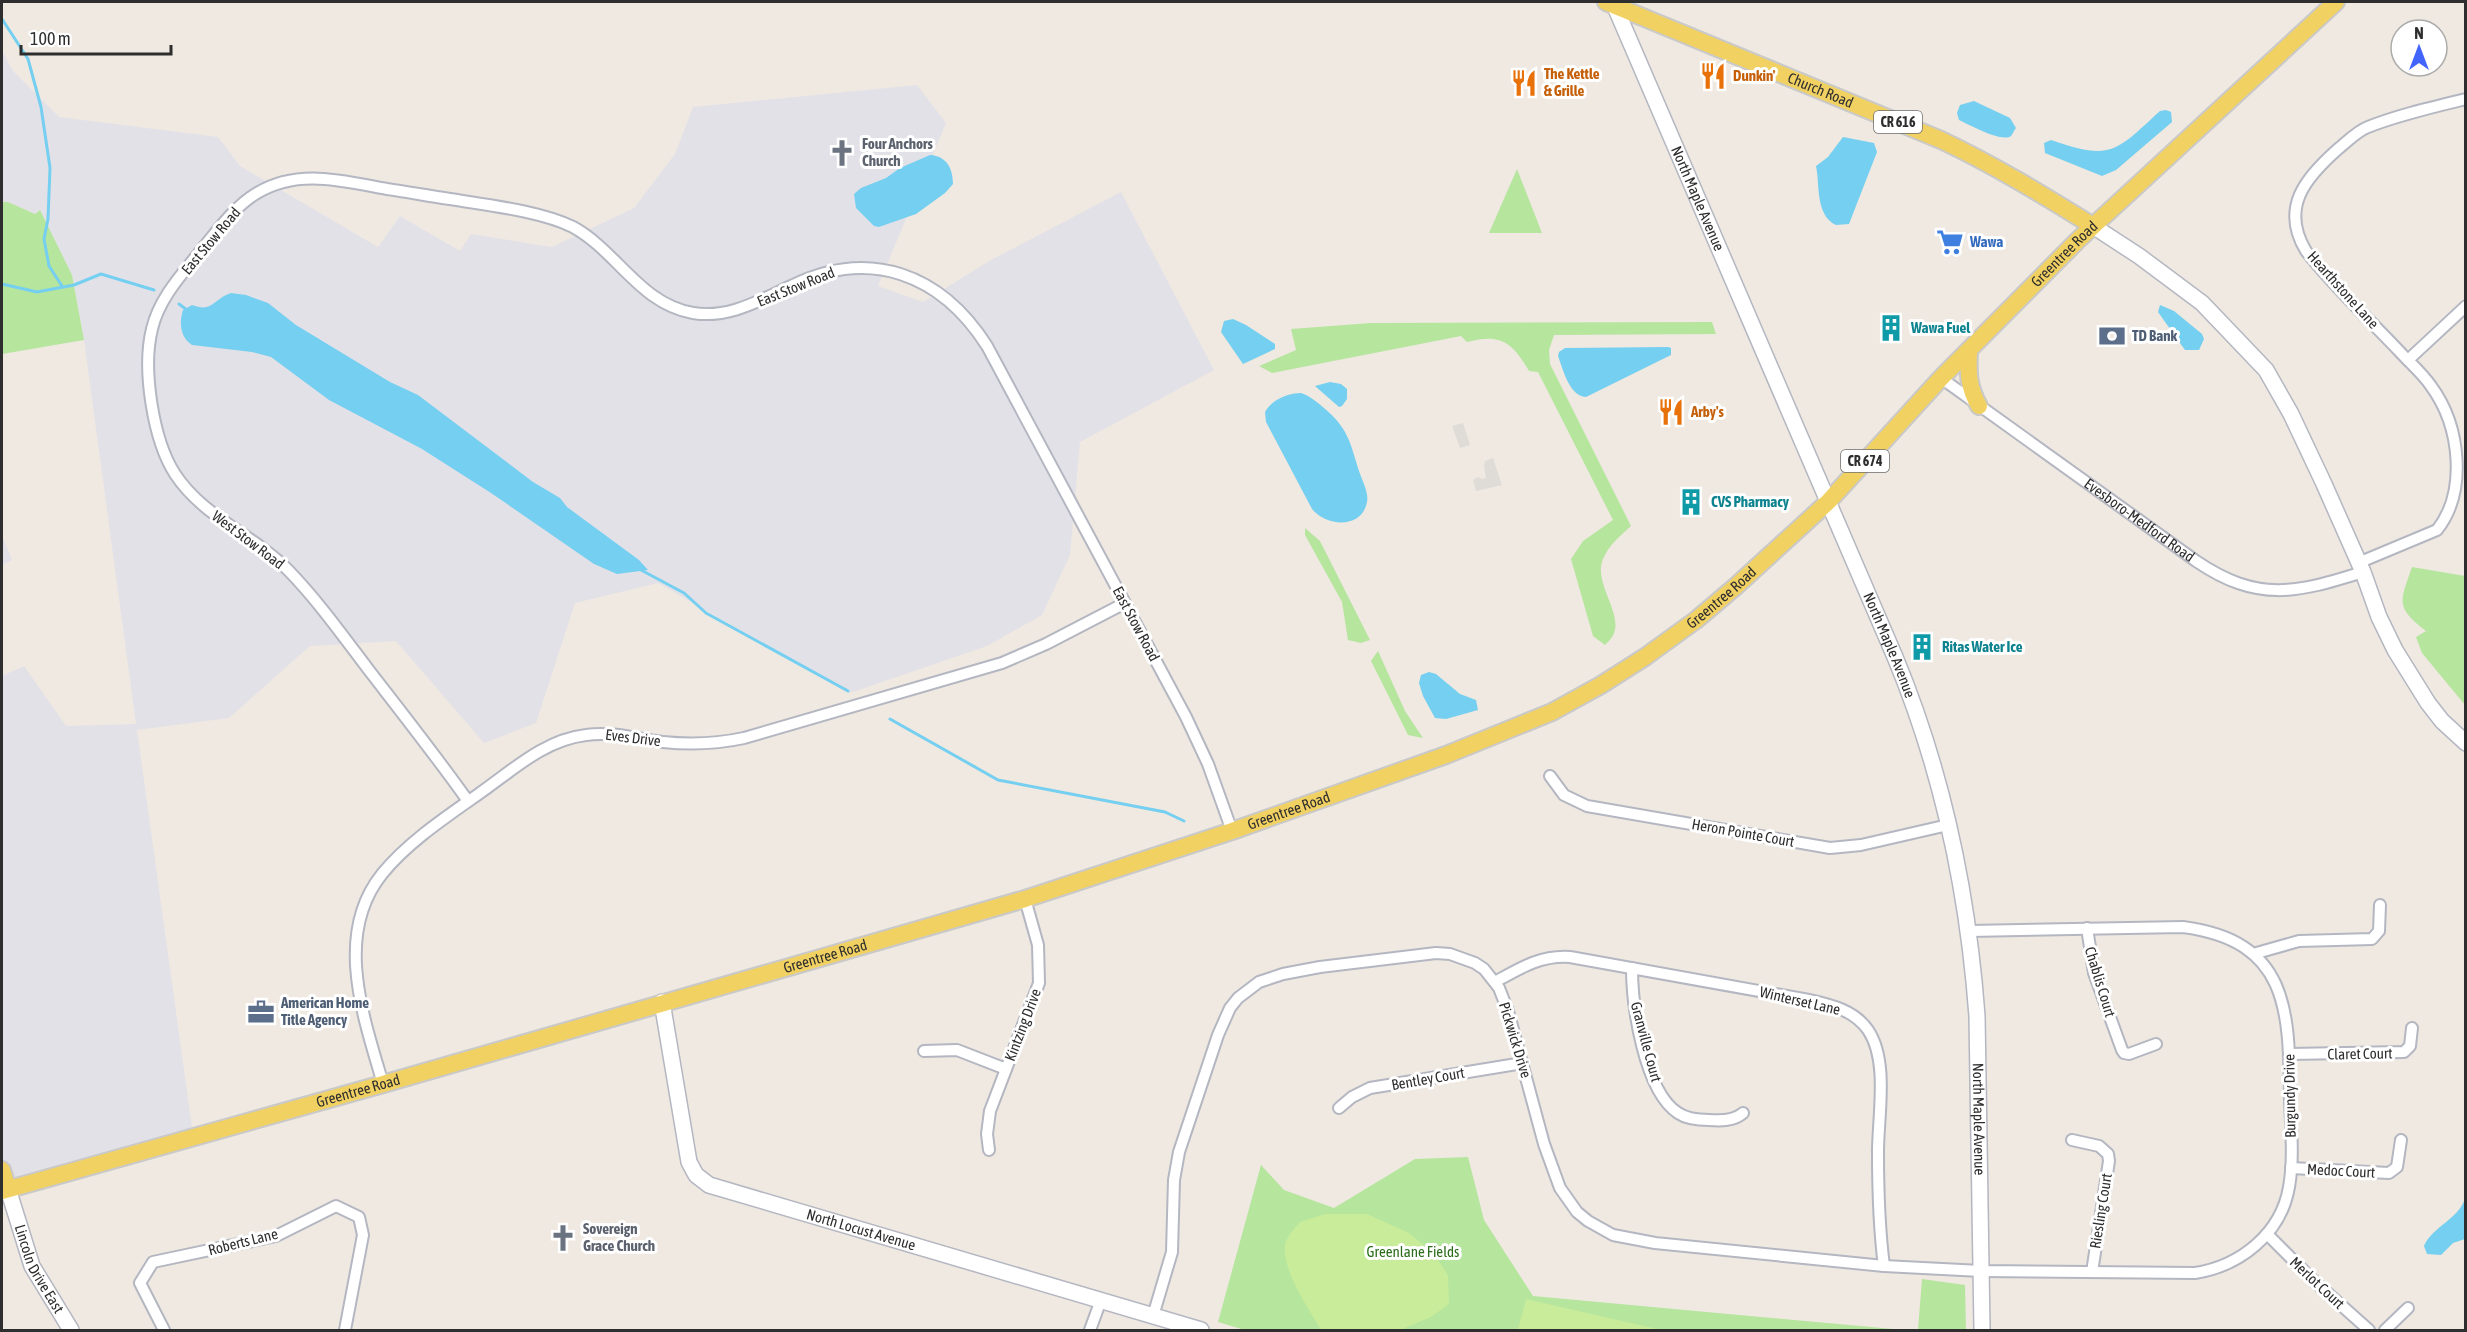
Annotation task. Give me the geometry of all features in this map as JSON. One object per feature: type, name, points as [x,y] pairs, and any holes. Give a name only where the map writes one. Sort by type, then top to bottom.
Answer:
[{"type":"main road","name":"Church Road","points":[[1612,2],[1982,159],[2030,186],[2092,226]]},
{"type":"main road","name":"Greentree Road","points":[[5,1190],[1025,899],[1232,831],[1500,735],[1552,712],[1652,653],[1702,615],[1828,502],[1941,378],[2092,226],[2336,2]]},
{"type":"main road","points":[[1969,351],[1969,381],[1971,391],[1979,406]]},
{"type":"main road","name":"Lincoln Drive East","points":[[2,1170],[5,1190]]},
{"type":"street","name":"North Maple Avenue","points":[[1612,2],[1913,703],[1948,825],[1969,931],[1977,1016],[1982,1330]]},
{"type":"street","name":"Hearthstone Lane","points":[[2360,568],[2437,530],[2447,522],[2460,499],[2464,479],[2463,458],[2451,419],[2430,383],[2306,251],[2297,233],[2295,208],[2301,189],[2313,174],[2332,154],[2366,128],[2466,99]]},
{"type":"street","name":"East Stow Road","points":[[160,307],[198,254],[245,201],[270,186],[299,178],[314,177],[424,194],[554,220],[585,235],[649,293],[663,302],[694,313],[722,313],[744,308],[808,278],[843,268],[879,268],[915,279],[949,299],[976,329],[1202,749],[1232,831]]},
{"type":"street","points":[[2092,226],[2139,256],[2202,303],[2266,370],[2305,443],[2386,633],[2403,666],[2442,721],[2466,743]]},
{"type":"street","points":[[2408,360],[2466,306]]},
{"type":"street","name":"West Stow Road","points":[[160,307],[149,344],[149,376],[161,442],[174,472],[194,498],[274,557],[298,580],[468,801]]},
{"type":"street","name":"Evesboro-Medford Road","points":[[1941,378],[2212,572],[2242,586],[2265,590],[2306,588],[2360,568]]},
{"type":"street","name":"Eves Drive","points":[[382,1084],[356,974],[356,941],[364,907],[376,883],[392,862],[468,801],[540,750],[571,737],[606,734],[703,745],[741,739],[992,667],[1046,644],[1125,603]]},
{"type":"street","name":"Heron Pointe Court","points":[[1550,776],[1564,795],[1587,806],[1830,848],[1861,845],[1948,825]]},
{"type":"street","name":"Kintzing Drive","points":[[989,1150],[987,1134],[990,1111],[1039,982],[1038,945],[1025,899]]},
{"type":"street","points":[[2253,954],[2299,941],[2372,939],[2379,931],[2380,904]]},
{"type":"street","name":"Burgundy Drive","points":[[1969,931],[2183,927],[2205,930],[2228,938],[2253,954],[2269,974],[2283,1001],[2287,1020],[2289,1054],[2291,1168],[2289,1188],[2284,1206],[2267,1234],[2250,1251],[2233,1262],[2215,1269],[2184,1274],[1981,1271]]},
{"type":"street","name":"Chablis Court","points":[[2087,928],[2091,964],[2124,1053],[2156,1044]]},
{"type":"street","name":"Pickwick Drive","points":[[1154,1316],[1172,1252],[1174,1179],[1179,1152],[1218,1035],[1230,1008],[1238,998],[1259,982],[1283,975],[1320,967],[1429,953],[1464,957],[1484,969],[1495,982],[1508,1011],[1544,1144],[1560,1188],[1577,1212],[1600,1229],[1626,1239],[1656,1243],[1884,1266],[1981,1271]]},
{"type":"street","name":"Winterset Lane","points":[[1495,982],[1526,964],[1558,956],[1809,1000],[1844,1010],[1863,1023],[1875,1042],[1880,1065],[1878,1156],[1880,1228],[1884,1266]]},
{"type":"street","name":"Granville Court","points":[[1632,968],[1634,1005],[1648,1063],[1657,1086],[1669,1105],[1677,1113],[1697,1120],[1728,1120],[1738,1118],[1743,1113]]},
{"type":"street","name":"North Locust Avenue","points":[[662,1002],[689,1162],[696,1175],[709,1185],[1201,1330]]},
{"type":"street","name":"Claret Court","points":[[2289,1054],[2404,1052],[2410,1046],[2412,1028]]},
{"type":"street","points":[[924,1051],[963,1051],[1006,1069]]},
{"type":"street","name":"Bentley Court","points":[[1339,1108],[1352,1097],[1370,1088],[1523,1063]]},
{"type":"street","name":"Riesling Court","points":[[2072,1140],[2099,1146],[2108,1154],[2109,1161],[2092,1272]]},
{"type":"street","name":"Medoc Court","points":[[2291,1168],[2389,1173],[2397,1167],[2401,1140]]},
{"type":"street","name":"Lincoln Drive East","points":[[5,1190],[32,1266],[71,1330]]},
{"type":"street","name":"Roberts Lane","points":[[164,1330],[140,1283],[153,1262],[276,1236],[336,1206],[359,1217],[363,1235],[345,1330]]},
{"type":"street","name":"Merlot Court","points":[[2267,1234],[2318,1285],[2369,1330]]},
{"type":"street","points":[[1090,1330],[1101,1300]]},
{"type":"street","points":[[2385,1330],[2408,1308]]},
{"type":"shaded area","points":[[2,51],[13,71],[59,117],[218,137],[240,166],[378,247],[400,216],[460,251],[471,234],[552,247],[634,208],[675,154],[693,107],[917,85],[946,123],[878,286],[923,302],[991,260],[1121,192],[1214,370],[1080,442],[1070,555],[1042,615],[987,646],[850,693],[658,583],[575,603],[536,723],[484,743],[396,641],[310,646],[229,718],[137,730],[193,1135],[8,1189],[2,1170],[2,676],[24,666],[66,726],[136,724],[84,340],[72,275],[39,210],[35,214],[8,202],[2,202]]},
{"type":"shaded area","points":[[1463,423],[1470,445],[1460,448],[1452,426]]},
{"type":"shaded area","points":[[1493,458],[1502,485],[1476,491],[1473,480],[1478,477],[1486,478],[1485,461]]},
{"type":"shaded area","points":[[2,535],[12,560],[2,565]]},
{"type":"green space","points":[[1517,169],[1542,233],[1489,233]]},
{"type":"green space","points":[[2,202],[8,202],[35,214],[40,210],[72,275],[84,340],[2,354]]},
{"type":"green space","points":[[1712,322],[1716,334],[1554,335],[1549,350],[1550,364],[1631,526],[1608,549],[1601,568],[1615,625],[1613,635],[1605,645],[1593,636],[1571,559],[1583,541],[1613,520],[1538,372],[1529,371],[1511,347],[1504,342],[1489,339],[1467,342],[1461,336],[1272,373],[1259,366],[1296,350],[1291,329],[1371,323]]},
{"type":"green space","points":[[1305,528],[1320,541],[1370,640],[1361,643],[1348,640],[1342,602],[1305,535]]},
{"type":"green space","points":[[2412,567],[2465,576],[2465,705],[2422,653],[2416,637],[2426,631],[2409,616],[2405,609],[2403,596]]},
{"type":"green space","points":[[1378,651],[1405,711],[1423,738],[1408,735],[1371,661]]},
{"type":"green space","name":"Greenlane Fields","points":[[1468,1157],[1484,1220],[1533,1296],[1904,1330],[1245,1330],[1218,1322],[1261,1165],[1284,1190],[1334,1208],[1415,1159]]},
{"type":"green space","points":[[1325,1214],[1367,1214],[1409,1233],[1434,1254],[1448,1275],[1449,1304],[1431,1317],[1400,1330],[1321,1330],[1292,1278],[1285,1255],[1285,1245],[1300,1222]]},
{"type":"green space","points":[[1922,1279],[1965,1285],[1966,1330],[1918,1330]]},
{"type":"green space","points":[[1526,1299],[1661,1330],[1518,1330]]},
{"type":"water","points":[[1974,101],[2010,118],[2016,128],[2011,136],[1993,135],[1959,120],[1957,113],[1960,105]]},
{"type":"water","points":[[2160,111],[2171,112],[2172,122],[2116,170],[2102,176],[2045,153],[2044,143],[2051,140],[2087,150],[2112,149],[2133,136]]},
{"type":"water","points":[[1843,137],[1874,143],[1877,152],[1849,224],[1836,225],[1829,220],[1821,207],[1816,166],[1828,157]]},
{"type":"water","points":[[930,155],[941,158],[948,164],[953,184],[945,193],[916,214],[879,227],[874,226],[856,208],[854,194],[861,188]]},
{"type":"water","points":[[231,293],[246,295],[268,303],[296,325],[390,382],[418,395],[533,482],[560,498],[567,507],[639,560],[648,570],[617,574],[594,564],[422,449],[329,400],[271,357],[252,352],[192,345],[188,342],[182,329],[183,310],[192,305],[209,306]]},
{"type":"water","points":[[2160,305],[2174,311],[2202,334],[2204,339],[2199,350],[2185,350],[2158,312]]},
{"type":"water","points":[[1233,319],[1275,344],[1275,349],[1243,364],[1221,332],[1224,321]]},
{"type":"water","points":[[1565,348],[1671,348],[1671,355],[1586,397],[1575,392],[1571,387],[1558,356],[1559,352]]},
{"type":"water","points":[[1330,382],[1341,384],[1347,389],[1347,399],[1342,406],[1339,407],[1315,386]]},
{"type":"water","points":[[1301,393],[1313,399],[1332,415],[1343,429],[1350,444],[1367,498],[1364,511],[1351,521],[1335,522],[1318,515],[1312,509],[1266,422],[1265,412],[1271,404],[1285,396]]},
{"type":"water","points":[[1429,672],[1436,674],[1460,694],[1476,700],[1478,710],[1446,719],[1435,718],[1419,683],[1421,675]]},
{"type":"water","points":[[2465,1198],[2465,1239],[2453,1243],[2441,1255],[2427,1254],[2424,1246],[2428,1239],[2458,1211]]},
{"type":"waterway","points":[[2,19],[28,59],[41,107],[50,168],[48,219],[44,239],[49,266],[62,286]]},
{"type":"waterway","points":[[2,284],[37,292],[74,285],[101,274],[154,290]]},
{"type":"waterway","points":[[179,304],[187,310]]},
{"type":"waterway","points":[[641,570],[684,593],[706,613],[848,691]]},
{"type":"waterway","points":[[890,719],[998,780],[1165,812],[1184,821]]},
{"type":"place","name":"Dunkin'","points":[[1713,76]]},
{"type":"place","name":"The Kettle & Grille","points":[[1524,83]]},
{"type":"place","name":"Four Anchors Church","points":[[842,153]]},
{"type":"place","name":"Wawa","points":[[1950,242]]},
{"type":"place","name":"Wawa Fuel","points":[[1891,328]]},
{"type":"place","name":"TD Bank","points":[[2112,336]]},
{"type":"place","name":"Arby's","points":[[1671,412]]},
{"type":"place","name":"CVS Pharmacy","points":[[1691,502]]},
{"type":"place","name":"Ritas Water Ice","points":[[1922,647]]},
{"type":"place","name":"American Home Title Agency","points":[[261,1012]]},
{"type":"place","name":"Sovereign Grace Church","points":[[563,1238]]}]
